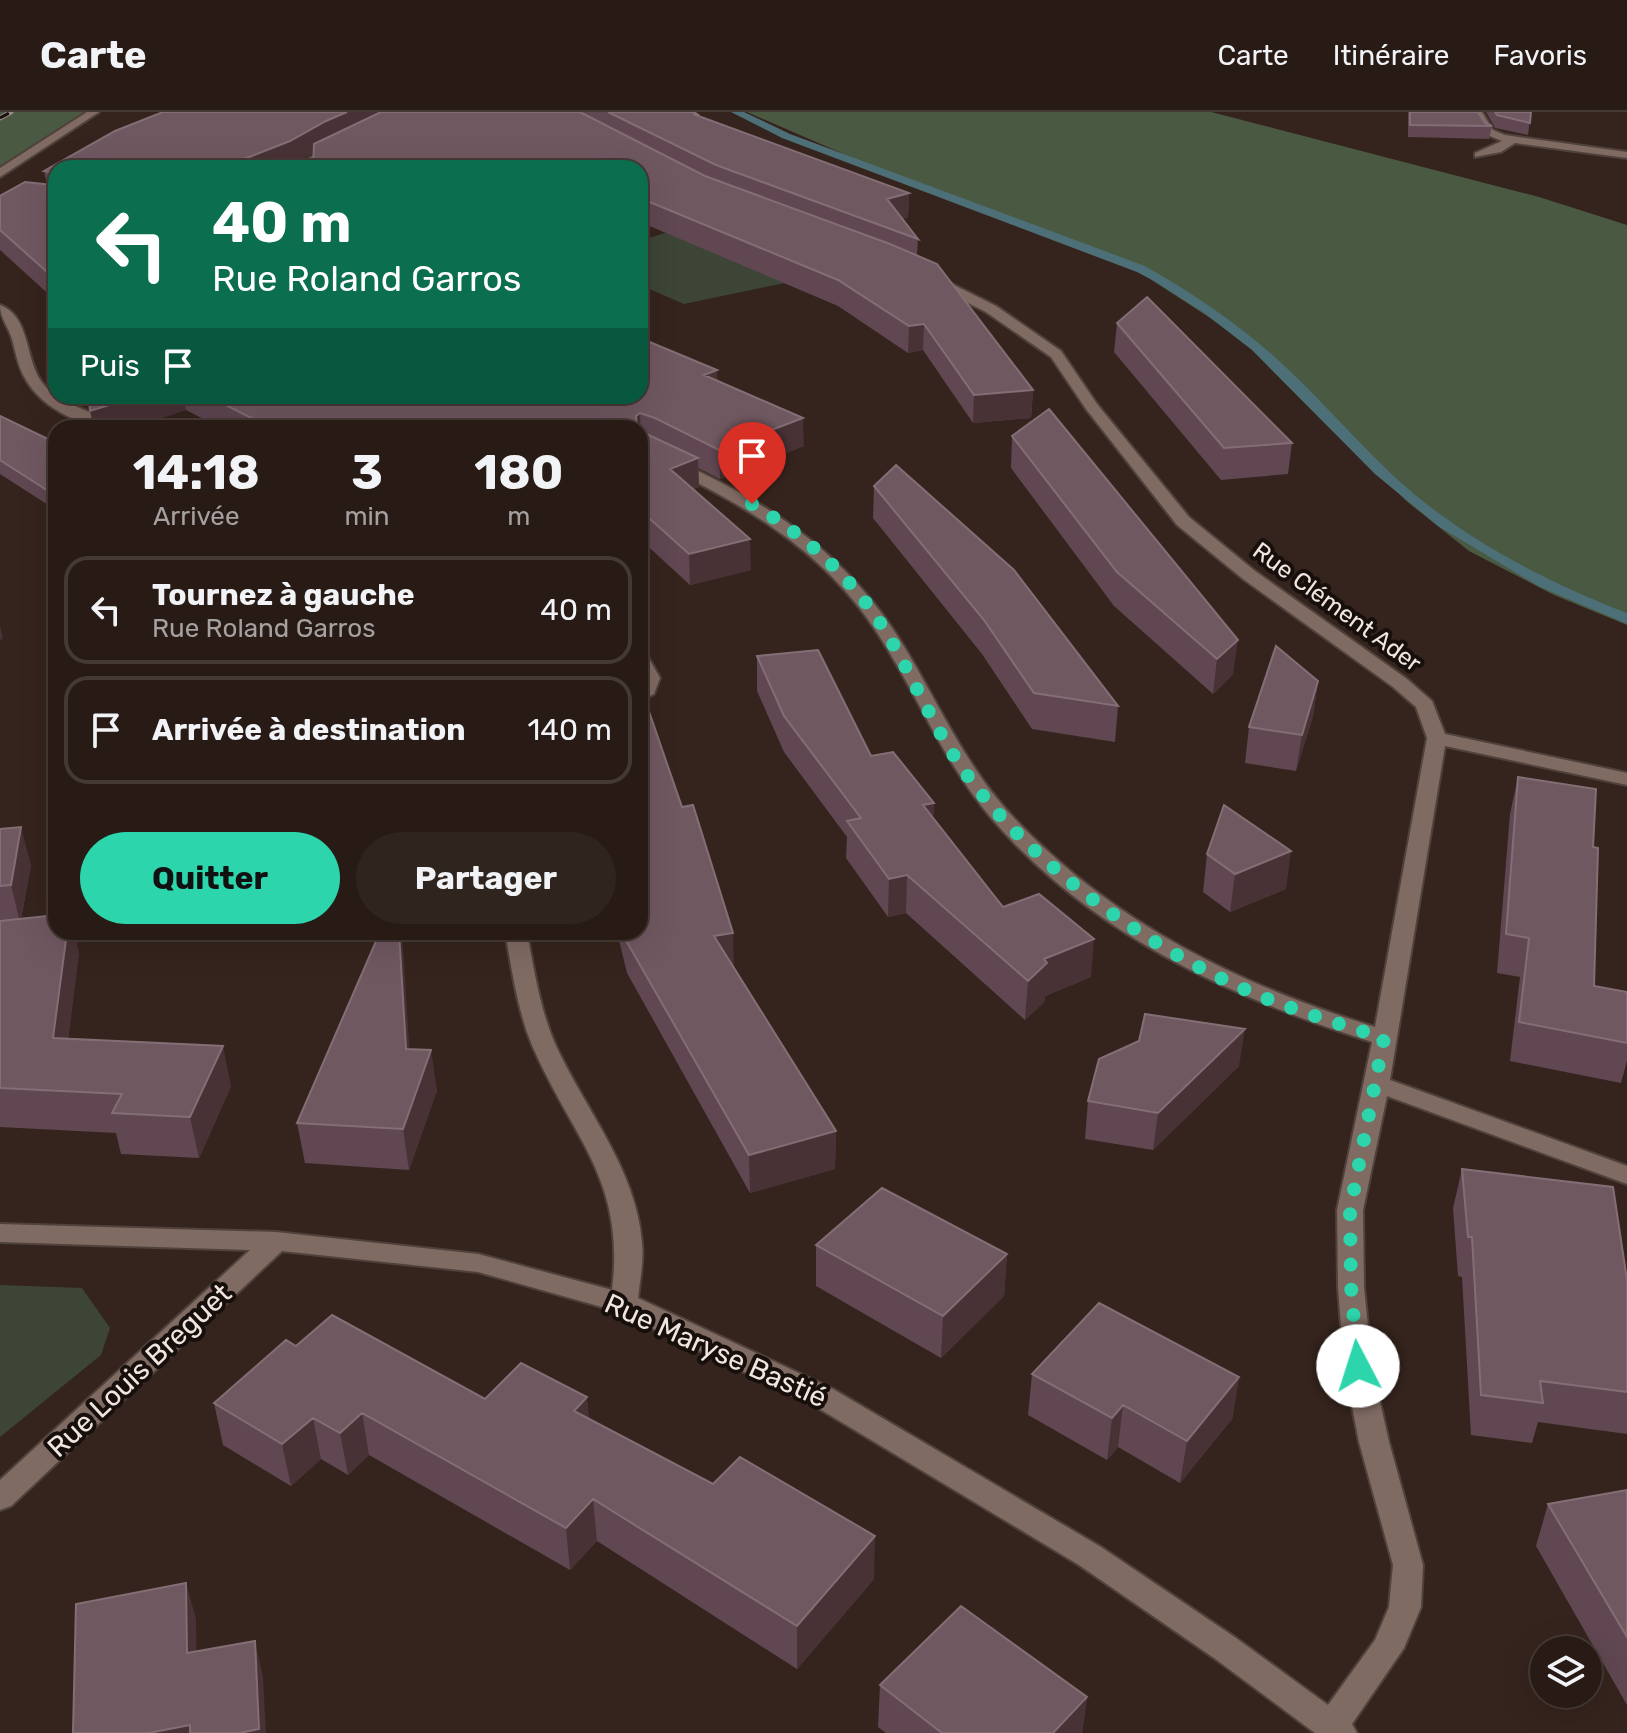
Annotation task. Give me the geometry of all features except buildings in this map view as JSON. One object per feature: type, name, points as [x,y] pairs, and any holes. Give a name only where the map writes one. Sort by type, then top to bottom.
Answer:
[{"type":"street","points":[[0,173],[94,112]]},
{"type":"street","points":[[1477,112],[1489,132],[1512,140],[1627,155]]},
{"type":"street","points":[[1479,155],[1497,150],[1512,140]]},
{"type":"street","points":[[313,160],[349,141]]},
{"type":"street","name":"Rue Clément Ader","points":[[908,268],[991,309],[1056,354],[1091,406],[1183,521],[1249,575],[1400,683],[1425,705],[1437,738]]},
{"type":"street","points":[[0,309],[14,324],[29,374],[48,395]]},
{"type":"street","points":[[60,404],[92,420]]},
{"type":"street","points":[[648,453],[732,492],[772,515],[837,569],[885,631],[943,737],[970,779],[1008,823],[1054,867],[1104,906],[1177,955],[1252,992],[1384,1038]]},
{"type":"street","points":[[1336,1730],[1388,1648],[1405,1607],[1408,1565],[1374,1442],[1358,1366],[1351,1287],[1350,1210],[1377,1084],[1437,738],[1627,779]]},
{"type":"street","points":[[518,940],[529,999],[544,1045],[605,1155],[623,1202],[629,1245],[624,1303]]},
{"type":"street","points":[[1377,1084],[1627,1175]]},
{"type":"street","name":"Rue Maryse Bastié","points":[[0,1233],[276,1241],[478,1263],[624,1303],[823,1397],[1090,1556],[1225,1648],[1336,1730]]},
{"type":"street","name":"Rue Louis Breguet","points":[[0,1498],[276,1241]]},
{"type":"green space","points":[[0,112],[94,112],[0,173]]},
{"type":"green space","points":[[747,112],[1211,112],[1539,197],[1627,225],[1627,625],[1554,595],[1469,551],[1405,500],[1284,366],[1124,262],[906,181]]},
{"type":"green space","points":[[687,226],[804,279],[684,304],[648,288],[648,238]]},
{"type":"green space","points":[[0,1285],[82,1288],[110,1328],[101,1355],[0,1437]]},
{"type":"waterway","points":[[736,112],[786,136],[1141,269],[1208,311],[1256,347],[1380,471],[1443,523],[1519,570],[1627,619]]},
{"type":"railway","points":[[0,118],[11,112]]},
{"type":"route","points":[[752,504],[807,541],[860,596],[885,631],[943,737],[970,779],[1008,823],[1054,867],[1104,906],[1177,955],[1252,992],[1384,1038],[1350,1210],[1351,1287],[1358,1366]]}]
